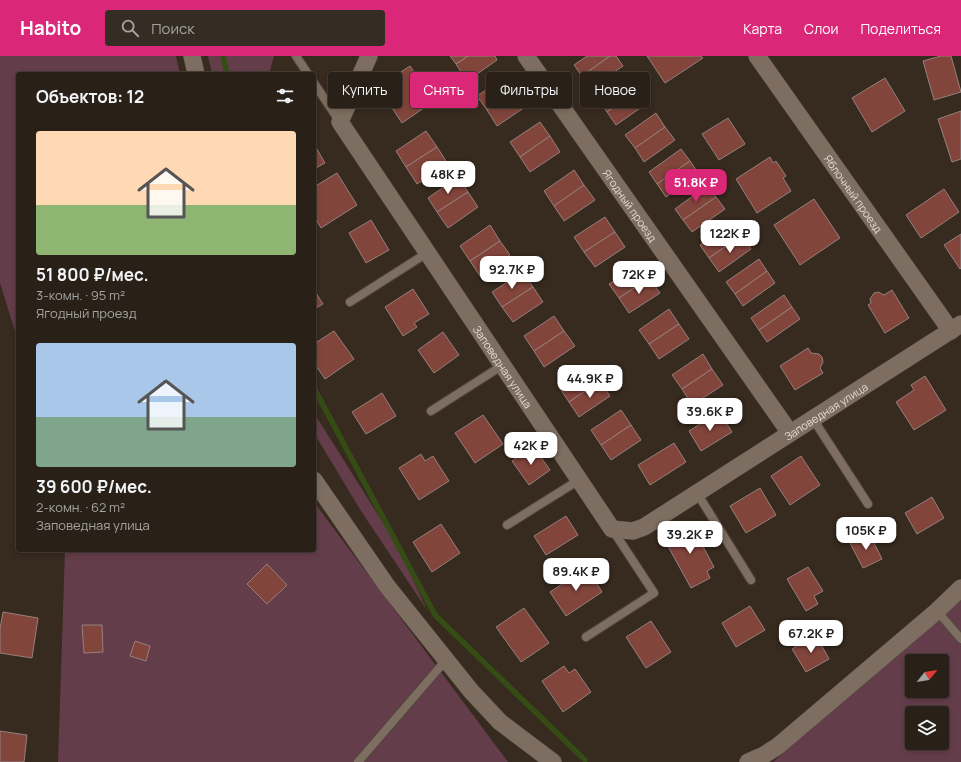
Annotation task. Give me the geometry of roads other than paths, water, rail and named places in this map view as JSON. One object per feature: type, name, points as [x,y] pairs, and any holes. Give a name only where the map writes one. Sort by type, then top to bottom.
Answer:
[{"type":"street","points":[[192,56],[196,72]]},
{"type":"street","points":[[340,122],[369,56]]},
{"type":"street","name":"Ягодный проезд","points":[[526,56],[790,433]]},
{"type":"street","name":"Яблочный проезд","points":[[757,56],[956,327]]},
{"type":"street","name":"Заповедная улица","points":[[340,122],[612,529],[633,531],[644,527],[956,327]]},
{"type":"street","points":[[317,489],[387,586],[471,691],[500,722],[553,762]]},
{"type":"street","points":[[748,762],[764,755],[778,746],[961,588]]},
{"type":"lane","points":[[296,56],[307,72]]},
{"type":"lane","name":"Заповедная улица","points":[[316,86],[340,122]]},
{"type":"lane","points":[[350,302],[427,253]]},
{"type":"lane","points":[[431,411],[503,365]]},
{"type":"lane","points":[[813,418],[868,504]]},
{"type":"lane","points":[[507,525],[579,480]]},
{"type":"lane","points":[[697,493],[750,580]]},
{"type":"lane","points":[[586,637],[654,593],[612,529]]},
{"type":"lane","points":[[936,611],[961,639]]},
{"type":"lane","points":[[358,762],[446,660]]},
{"type":"waterway","points":[[223,56],[227,72]]},
{"type":"waterway","points":[[316,392],[435,615],[585,760]]}]
